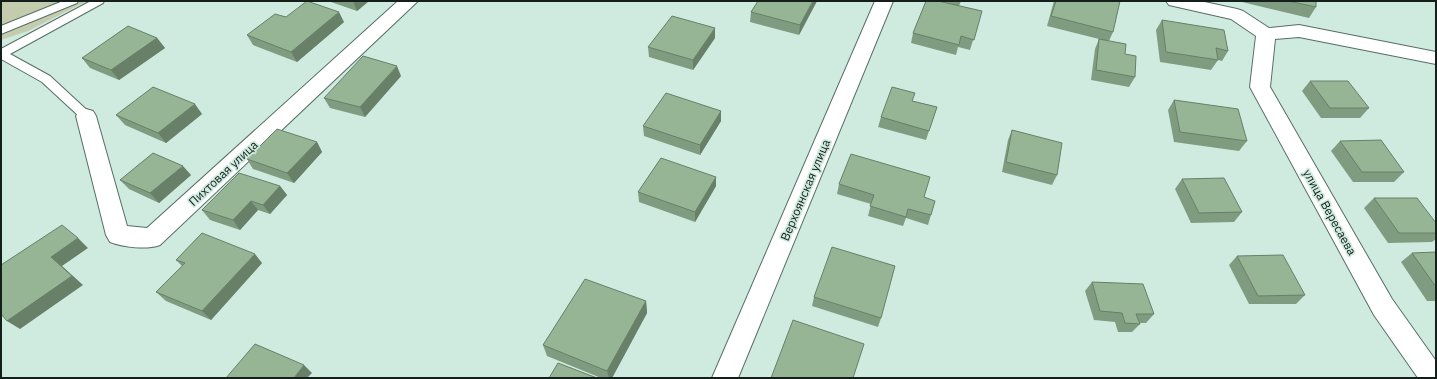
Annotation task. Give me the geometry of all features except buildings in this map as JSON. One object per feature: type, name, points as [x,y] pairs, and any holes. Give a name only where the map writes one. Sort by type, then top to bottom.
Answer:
[{"type":"street","name":"Пихтовая улица","points":[[86,116],[118,235],[152,238],[409,1]]},
{"type":"street","name":"Верхоянская улица","points":[[725,378],[884,1]]},
{"type":"street","points":[[1176,1],[1237,15],[1266,34],[1299,31],[1436,58]]},
{"type":"street","name":"улица Вересаева","points":[[1266,34],[1260,88],[1383,307],[1433,378]]},
{"type":"lane","points":[[50,1],[70,3]]},
{"type":"lane","points":[[1,54],[99,1]]},
{"type":"lane","points":[[1,30],[70,3]]},
{"type":"lane","points":[[1,54],[46,79],[86,116]]},
{"type":"green space","points":[[1,1],[87,1],[28,31],[1,40]]}]
